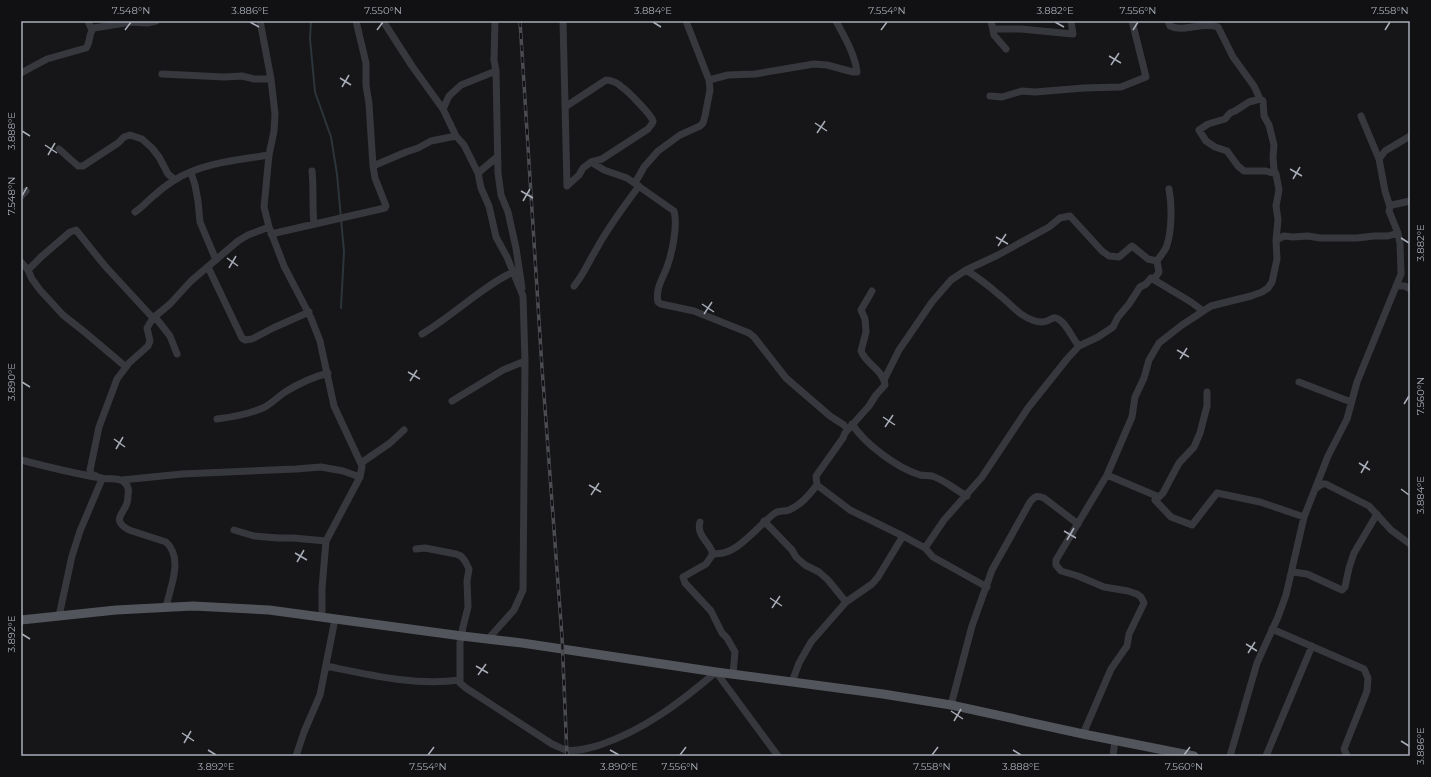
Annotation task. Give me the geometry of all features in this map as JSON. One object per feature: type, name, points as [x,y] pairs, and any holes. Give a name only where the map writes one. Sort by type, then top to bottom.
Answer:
[{"type":"main road","points":[[21,620],[116,610],[166,607],[193,606],[269,610],[522,643],[716,672],[883,694],[951,705],[1194,756]]},
{"type":"street","points":[[21,73],[47,59],[86,48],[92,30],[88,21]]},
{"type":"street","points":[[92,30],[94,28],[116,24],[156,21]]},
{"type":"street","points":[[260,21],[271,79],[275,114],[264,207],[270,230],[284,266],[309,312],[320,341],[334,406],[362,466],[360,476],[326,541],[322,588],[322,617]]},
{"type":"street","points":[[102,479],[92,475],[90,470],[99,427],[117,379],[126,367],[148,346],[150,341],[147,328],[154,317],[170,304],[191,281],[238,241],[248,235],[270,230],[314,224],[386,208],[375,178],[373,166],[369,104],[366,85],[366,63],[356,21]]},
{"type":"street","points":[[383,21],[412,66],[443,109],[456,136],[464,145],[478,173],[481,188],[489,206],[496,237],[507,257],[522,296]]},
{"type":"street","points":[[488,639],[514,610],[521,598],[523,590],[525,361],[522,296],[516,248],[508,212],[501,195],[498,173],[496,71],[494,60],[495,21]]},
{"type":"street","points":[[563,21],[564,107],[567,186],[590,162],[602,159],[652,125],[652,120],[648,113],[623,87],[610,80],[606,80],[564,107]]},
{"type":"street","points":[[574,286],[585,271],[596,249],[637,184],[644,167],[658,151],[680,135],[695,129],[703,123],[710,90],[708,80],[686,21]]},
{"type":"street","points":[[708,80],[728,75],[755,74],[814,64],[827,65],[857,72],[856,63],[836,21]]},
{"type":"street","points":[[1006,49],[994,35],[992,25],[1073,34],[1071,21]]},
{"type":"street","points":[[990,96],[1002,97],[1022,91],[1034,92],[1121,87],[1146,77],[1132,21]]},
{"type":"street","points":[[1084,734],[1111,669],[1127,646],[1129,634],[1144,603],[1141,597],[1137,594],[1104,587],[1059,569],[1056,565],[1058,555],[1107,475],[1132,417],[1135,397],[1144,378],[1149,360],[1159,343],[1211,306],[1251,296],[1268,288],[1275,274],[1277,259],[1276,240],[1278,227],[1276,206],[1279,190],[1274,170],[1274,145],[1269,125],[1264,116],[1263,101],[1260,99],[1254,86],[1233,57],[1217,24],[1175,28],[1170,26],[1168,21]]},
{"type":"street","points":[[443,109],[449,96],[461,85],[496,71]]},
{"type":"street","points":[[162,74],[224,77],[242,76],[254,79],[271,79]]},
{"type":"street","points":[[1260,99],[1249,102],[1230,113],[1225,119],[1208,124],[1198,130],[1206,141],[1215,147],[1227,151],[1238,166],[1244,171],[1266,171],[1276,174]]},
{"type":"street","points":[[1230,756],[1257,664],[1286,595],[1293,572],[1304,517],[1335,439],[1347,419],[1351,402],[1366,358],[1401,274],[1400,243],[1385,191],[1380,159],[1361,116]]},
{"type":"street","points":[[59,149],[78,166],[83,166],[130,134],[142,138],[159,157],[168,174],[174,180]]},
{"type":"street","points":[[373,166],[418,148],[431,141],[456,136]]},
{"type":"street","points":[[1380,159],[1385,151],[1410,136]]},
{"type":"street","points":[[135,212],[155,194],[174,180],[191,172],[214,165],[269,155]]},
{"type":"street","points":[[478,173],[497,157]]},
{"type":"street","points":[[590,162],[604,170],[627,178],[674,211],[674,238],[668,265],[656,295],[658,302],[661,304],[694,311],[749,333],[754,337],[786,378],[830,416],[844,425],[850,426],[890,460],[920,475],[932,476],[967,496]]},
{"type":"street","points":[[312,171],[314,224]]},
{"type":"street","points":[[191,172],[198,200],[200,222],[216,260]]},
{"type":"street","points":[[925,548],[944,520],[967,496],[982,477],[1028,408],[1078,346],[1098,337],[1112,327],[1140,287],[1146,284],[1151,278],[1155,278],[1159,272],[1157,261],[1167,246],[1172,215],[1172,200],[1169,189]]},
{"type":"street","points":[[1390,207],[1392,205],[1410,200]]},
{"type":"street","points":[[987,588],[933,557],[925,548],[850,510],[817,485],[816,476],[850,426],[884,388],[884,380],[898,350],[932,302],[951,280],[966,270],[998,255],[1049,227],[1060,218],[1070,216],[1109,256],[1119,257],[1132,246],[1148,259],[1157,261]]},
{"type":"street","points":[[28,270],[70,232],[76,230],[105,266],[154,317],[170,336],[177,354]]},
{"type":"street","points":[[1276,240],[1284,236],[1357,238],[1388,236],[1398,233]]},
{"type":"street","points":[[21,262],[28,270],[36,284],[63,315],[126,367]]},
{"type":"street","points":[[208,267],[242,338],[245,340],[252,339],[309,312]]},
{"type":"street","points":[[966,270],[1030,319],[1042,322],[1053,318],[1058,319],[1067,328],[1078,346]]},
{"type":"street","points":[[422,334],[442,322],[498,279],[513,272]]},
{"type":"street","points":[[1151,278],[1203,311]]},
{"type":"street","points":[[1396,286],[1404,286],[1410,289]]},
{"type":"street","points":[[872,291],[861,310],[866,319],[866,332],[861,351],[866,360],[884,380]]},
{"type":"street","points":[[452,401],[504,370],[525,361]]},
{"type":"street","points":[[216,419],[254,412],[273,402],[285,392],[300,384],[316,376],[328,373]]},
{"type":"street","points":[[1299,382],[1351,402]]},
{"type":"street","points":[[1107,475],[1159,497],[1163,494],[1180,463],[1194,447],[1200,433],[1207,406],[1207,392]]},
{"type":"street","points":[[361,463],[390,443],[404,430]]},
{"type":"street","points":[[21,460],[102,479],[122,480],[182,474],[296,469],[321,466],[360,476]]},
{"type":"street","points":[[59,616],[72,556],[80,531],[102,479]]},
{"type":"street","points":[[122,480],[129,489],[127,503],[120,515],[120,522],[129,530],[166,542],[171,547],[175,557],[166,607]]},
{"type":"street","points":[[1314,490],[1322,484],[1329,485],[1369,506],[1391,530],[1410,544]]},
{"type":"street","points":[[712,553],[720,554],[735,548],[764,521],[777,512],[787,511],[794,508],[817,485]]},
{"type":"street","points":[[1155,500],[1171,517],[1192,524],[1217,493],[1260,502],[1304,517]]},
{"type":"street","points":[[951,705],[972,626],[987,588],[992,570],[1035,496],[1039,495],[1044,498],[1078,524]]},
{"type":"street","points":[[1293,572],[1307,574],[1342,590],[1345,587],[1354,553],[1377,514]]},
{"type":"street","points":[[764,521],[792,550],[796,557],[805,565],[819,572],[828,580],[846,602]]},
{"type":"street","points":[[700,522],[698,527],[712,553],[711,558],[706,564],[683,577],[686,583],[711,611],[722,633],[727,638],[735,652],[733,674]]},
{"type":"street","points":[[234,530],[254,536],[326,541]]},
{"type":"street","points":[[792,682],[799,663],[811,642],[846,602],[872,584],[878,577],[902,536]]},
{"type":"street","points":[[416,549],[425,548],[456,554],[461,556],[468,566],[468,607],[463,627],[460,653],[460,683],[552,744],[567,750],[582,749],[606,743],[628,734],[664,713],[684,699],[716,672],[778,756]]},
{"type":"street","points":[[296,756],[304,732],[320,695],[335,619]]},
{"type":"street","points":[[1272,629],[1364,669],[1368,678],[1367,691],[1344,749],[1347,756]]},
{"type":"street","points":[[1266,756],[1312,646]]},
{"type":"street","points":[[326,666],[384,678],[411,681],[442,682],[460,680]]},
{"type":"street","points":[[1113,756],[1115,740]]},
{"type":"waterway","points":[[311,21],[310,39],[315,92],[331,137],[337,174],[344,252],[341,308]]},
{"type":"railway","points":[[520,21],[542,368],[562,637],[567,756]]}]
